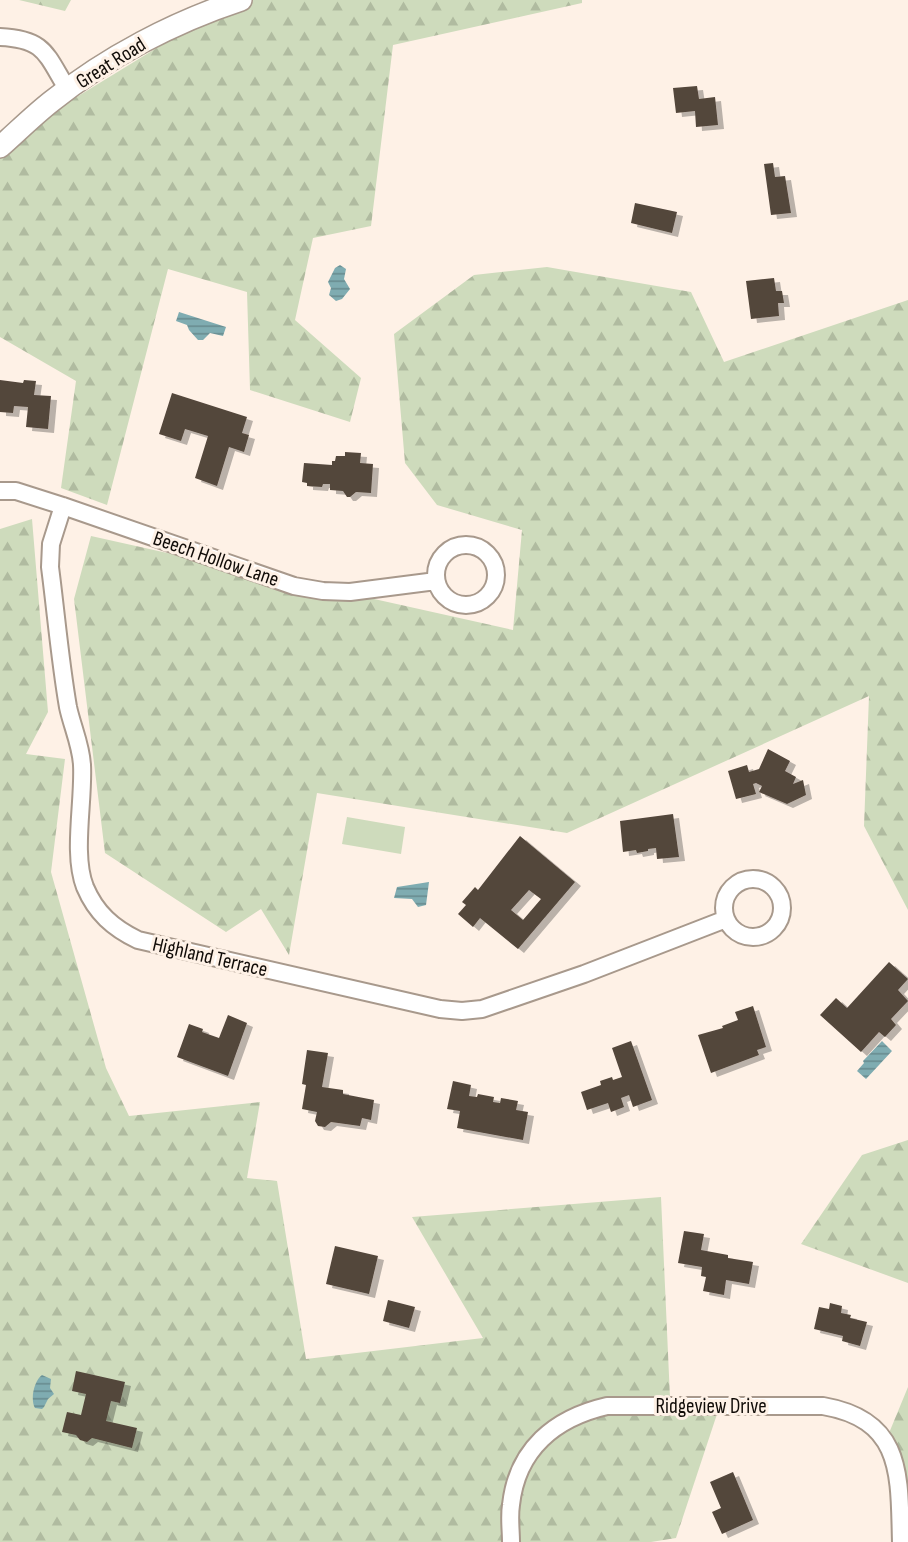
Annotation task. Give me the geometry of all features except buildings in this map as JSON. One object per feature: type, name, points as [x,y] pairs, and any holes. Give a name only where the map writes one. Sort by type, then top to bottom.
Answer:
[{"type":"street","name":"Great Road","points":[[0,37],[22,38],[41,47],[68,90],[98,69],[146,41],[196,17],[241,0]]},
{"type":"street","points":[[0,147],[52,101],[68,90]]},
{"type":"street","name":"Beech Hollow Lane","points":[[0,491],[16,491],[63,506],[294,586],[323,591],[350,592],[436,581]]},
{"type":"street","name":"Highland Terrace","points":[[63,506],[51,544],[50,567],[68,704],[82,763],[80,867],[84,885],[92,903],[119,931],[138,940],[440,1009],[462,1011],[482,1009],[584,974],[726,919]]},
{"type":"street","name":"Ridgeview Drive","points":[[512,1542],[511,1506],[514,1486],[523,1464],[535,1445],[550,1430],[585,1411],[607,1406],[824,1406],[842,1409],[857,1416],[873,1426],[885,1440],[899,1474],[901,1542]]},
{"type":"green space","points":[[19,0],[71,0],[65,11]]},
{"type":"green space","points":[[235,0],[582,0],[582,3],[393,45],[371,226],[313,238],[295,320],[361,378],[350,422],[250,390],[247,292],[168,269],[107,505],[61,488],[76,381],[0,337],[0,144]]},
{"type":"green space","points":[[547,267],[691,292],[724,362],[908,300],[908,910],[864,826],[869,696],[567,833],[317,793],[289,955],[261,909],[226,932],[105,853],[74,599],[91,536],[513,630],[522,530],[437,505],[405,463],[394,334],[474,275]]},
{"type":"green space","points":[[32,519],[48,712],[26,754],[65,759],[51,872],[106,1068],[129,1116],[260,1102],[247,1178],[277,1181],[306,1359],[483,1338],[412,1217],[661,1197],[670,1398],[721,1402],[676,1538],[651,1542],[0,1542],[0,529]]},
{"type":"green space","points":[[347,817],[405,827],[401,854],[342,844]]},
{"type":"green space","points":[[908,1140],[908,1283],[801,1244],[862,1155]]},
{"type":"green space","points":[[908,1387],[908,1501],[903,1504],[882,1450]]},
{"type":"water","points":[[340,265],[346,269],[344,279],[350,289],[342,299],[336,301],[329,295],[331,288],[328,282],[335,268]]},
{"type":"water","points":[[179,312],[226,327],[223,336],[210,333],[203,340],[198,340],[187,325],[176,321]]},
{"type":"water","points":[[429,882],[426,905],[418,907],[412,899],[394,898],[397,887]]},
{"type":"water","points":[[882,1041],[892,1051],[866,1079],[857,1071]]},
{"type":"water","points":[[42,1375],[51,1379],[50,1388],[54,1394],[42,1409],[35,1408],[33,1395],[35,1386]]}]
